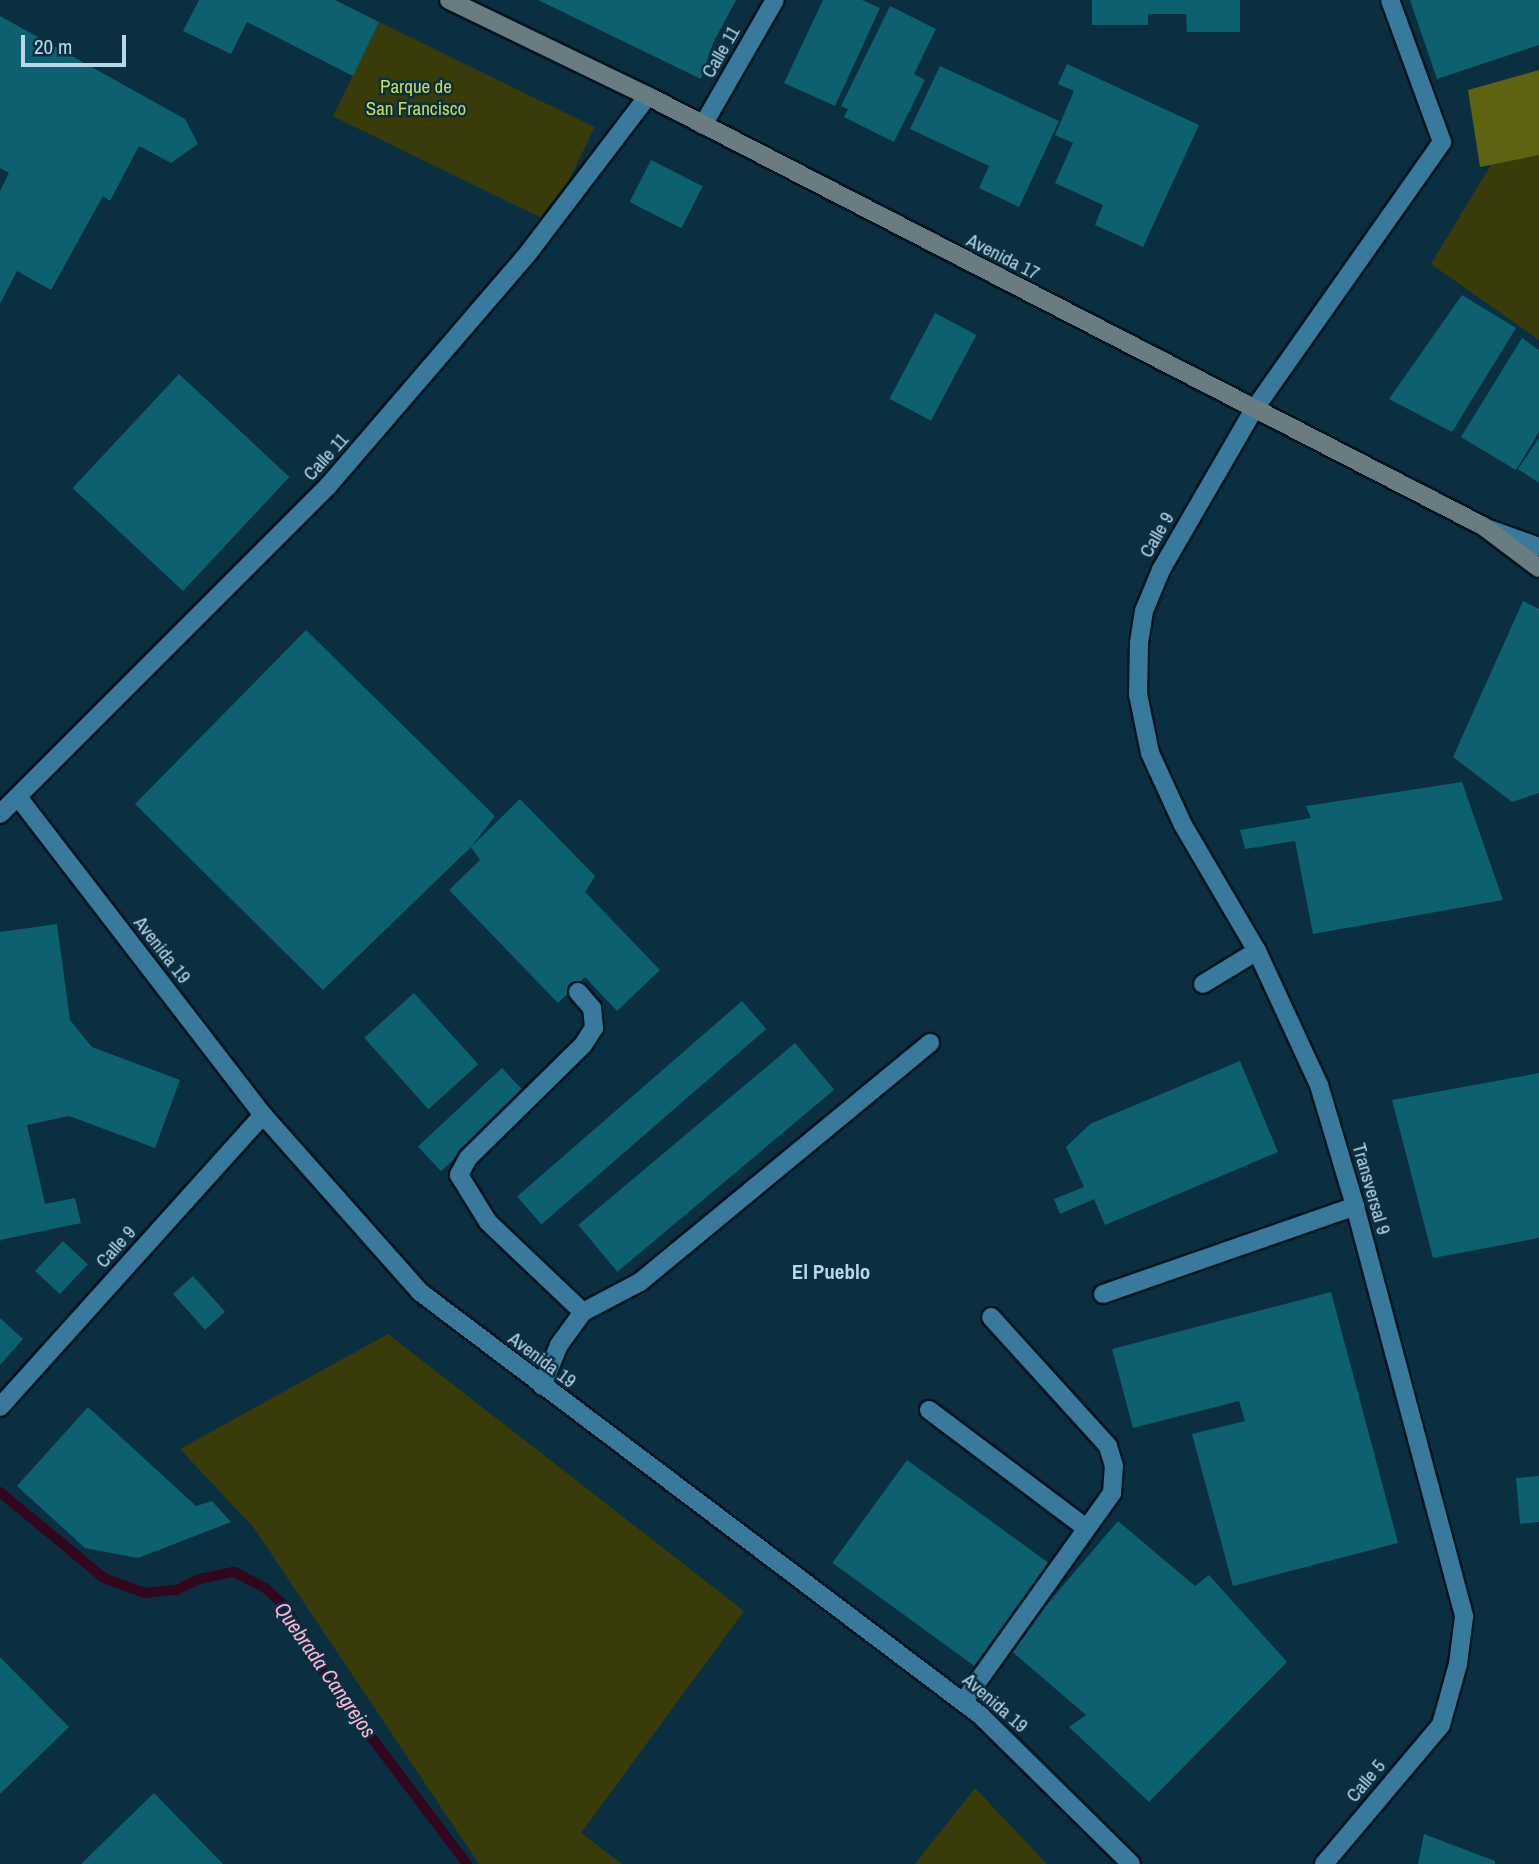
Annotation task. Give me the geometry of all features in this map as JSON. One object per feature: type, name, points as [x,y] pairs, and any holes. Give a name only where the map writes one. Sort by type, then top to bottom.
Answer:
[{"type":"main road","name":"Avenida 17","points":[[449,0],[648,96],[1253,411],[1483,526]]},
{"type":"main road","points":[[1483,526],[1539,568]]},
{"type":"street","name":"Calle 11","points":[[703,125],[775,0]]},
{"type":"street","name":"Calle 9","points":[[1138,694],[1139,644],[1144,611],[1161,570],[1253,411],[1442,142],[1390,0]]},
{"type":"street","name":"Calle 11","points":[[0,814],[328,486],[529,252],[648,96]]},
{"type":"street","name":"Avenida 17","points":[[1483,526],[1539,547]]},
{"type":"street","name":"Transversal 9","points":[[1138,694],[1150,753],[1183,825],[1257,951],[1319,1085],[1355,1206],[1464,1617],[1458,1664],[1441,1725]]},
{"type":"street","name":"Avenida 19","points":[[18,797],[263,1115],[420,1292],[541,1386],[980,1714],[1131,1864]]},
{"type":"street","points":[[1203,984],[1257,951]]},
{"type":"street","points":[[578,992],[592,1008],[594,1028],[583,1045],[468,1158],[459,1175],[488,1223],[583,1312]]},
{"type":"street","points":[[541,1386],[559,1345],[583,1312],[640,1282],[930,1043]]},
{"type":"street","name":"Calle 9","points":[[0,1407],[263,1115]]},
{"type":"street","points":[[1103,1294],[1355,1206]]},
{"type":"street","points":[[963,1702],[1112,1493],[1114,1466],[1108,1446],[991,1317]]},
{"type":"street","points":[[929,1410],[1086,1528]]},
{"type":"street","name":"Calle 5","points":[[1324,1864],[1441,1725]]},
{"type":"green space","name":"Parque de San Francisco","points":[[379,22],[595,127],[549,222],[333,116]]},
{"type":"green space","points":[[1539,146],[1539,340],[1431,264],[1495,158]]},
{"type":"green space","points":[[388,1334],[744,1611],[581,1833],[622,1864],[479,1864],[254,1528],[180,1449]]},
{"type":"green space","points":[[975,1788],[1047,1864],[915,1864]]},
{"type":"shaded area","points":[[1539,70],[1539,155],[1480,167],[1468,90]]},
{"type":"building","points":[[199,0],[335,0],[379,22],[353,76],[247,22],[231,54],[183,31]]},
{"type":"building","points":[[538,0],[736,0],[713,43],[701,79]]},
{"type":"building","points":[[823,0],[862,0],[880,8],[835,106],[784,83]]},
{"type":"building","points":[[1092,0],[1240,0],[1240,32],[1187,32],[1186,14],[1148,14],[1148,25],[1092,25]]},
{"type":"building","points":[[1410,0],[1539,0],[1539,45],[1437,79]]},
{"type":"building","points":[[890,6],[936,29],[914,74],[925,80],[894,142],[844,117],[848,109],[841,106]]},
{"type":"building","points":[[0,16],[185,119],[198,144],[171,163],[139,146],[110,201],[103,196],[51,290],[17,271],[0,304],[0,191],[9,173],[0,168]]},
{"type":"building","points":[[1067,64],[1199,125],[1143,247],[1095,225],[1103,205],[1055,183],[1073,143],[1055,135],[1074,91],[1058,84]]},
{"type":"building","points":[[940,66],[1059,121],[1019,207],[979,188],[989,166],[910,129]]},
{"type":"building","points":[[651,160],[703,186],[681,228],[630,202]]},
{"type":"building","points":[[1462,295],[1516,328],[1452,432],[1389,399]]},
{"type":"building","points":[[935,313],[976,335],[931,421],[889,399]]},
{"type":"building","points":[[1522,338],[1539,350],[1539,432],[1516,470],[1461,437]]},
{"type":"building","points":[[179,374],[289,477],[183,591],[73,488]]},
{"type":"building","points":[[1539,438],[1539,483],[1518,469]]},
{"type":"building","points":[[1523,601],[1539,609],[1539,793],[1512,802],[1453,757]]},
{"type":"building","points":[[306,630],[495,816],[471,847],[323,990],[135,804]]},
{"type":"building","points":[[1462,782],[1503,900],[1313,934],[1295,841],[1245,849],[1240,830],[1311,818],[1306,806]]},
{"type":"building","points":[[520,799],[595,876],[585,892],[660,970],[617,1011],[585,977],[558,1003],[449,890],[480,860],[471,847]]},
{"type":"building","points":[[57,924],[70,1020],[92,1047],[180,1080],[155,1148],[69,1116],[27,1125],[45,1204],[75,1198],[81,1223],[0,1240],[0,932]]},
{"type":"building","points":[[414,993],[478,1064],[428,1109],[364,1038]]},
{"type":"building","points":[[742,1001],[766,1029],[541,1224],[517,1197]]},
{"type":"building","points":[[795,1043],[834,1090],[617,1272],[578,1225]]},
{"type":"building","points":[[1240,1061],[1278,1152],[1105,1225],[1094,1199],[1060,1214],[1054,1199],[1084,1187],[1066,1147],[1090,1124]]},
{"type":"building","points":[[502,1068],[525,1093],[441,1171],[418,1146]]},
{"type":"building","points":[[1539,1073],[1539,1238],[1433,1258],[1392,1100]]},
{"type":"building","points":[[63,1241],[88,1264],[60,1294],[35,1271]]},
{"type":"building","points":[[193,1276],[225,1312],[205,1330],[173,1294]]},
{"type":"building","points":[[1331,1292],[1398,1543],[1233,1586],[1192,1434],[1245,1421],[1239,1401],[1133,1428],[1112,1349]]},
{"type":"building","points":[[0,1318],[23,1339],[0,1365]]},
{"type":"building","points":[[88,1407],[196,1506],[212,1501],[231,1522],[138,1558],[85,1548],[17,1486]]},
{"type":"building","points":[[907,1460],[1052,1565],[977,1668],[832,1563]]},
{"type":"building","points":[[1539,1476],[1539,1522],[1520,1524],[1516,1478]]},
{"type":"building","points":[[1118,1521],[1195,1586],[1209,1575],[1287,1662],[1149,1802],[1069,1727],[1086,1715],[1009,1649]]},
{"type":"building","points":[[0,1657],[69,1727],[0,1794]]},
{"type":"building","points":[[154,1793],[223,1864],[81,1864]]},
{"type":"building","points":[[1424,1834],[1495,1861],[1495,1864],[1418,1864]]},
{"type":"waterway","name":"Quebrada Cangrejos","points":[[0,1492],[104,1578],[145,1593],[176,1590],[200,1579],[234,1572],[264,1587],[285,1606],[329,1681],[467,1864]]},
{"type":"district","name":"El Pueblo","points":[[831,1272]]}]
